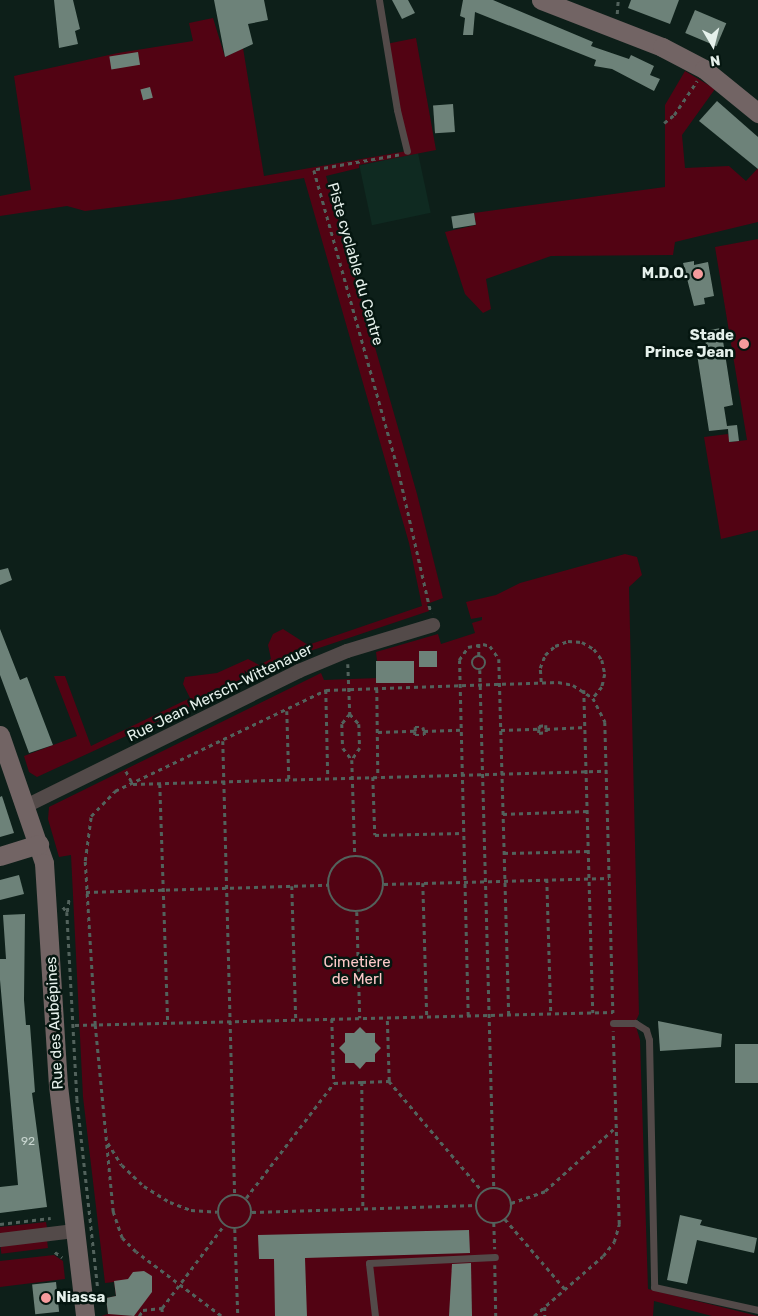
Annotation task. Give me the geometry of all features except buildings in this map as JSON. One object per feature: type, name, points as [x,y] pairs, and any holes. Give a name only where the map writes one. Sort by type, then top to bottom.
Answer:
[{"type":"street","points":[[541,0],[662,46],[704,69],[758,113]]},
{"type":"street","name":"Rue Jean Mersch-Wittenauer","points":[[26,806],[299,671],[347,651],[433,624]]},
{"type":"street","name":"Rue des Aubépines","points":[[0,735],[39,844],[49,912],[58,1085],[84,1314]]},
{"type":"street","points":[[0,856],[39,844]]},
{"type":"street","points":[[0,1240],[74,1231]]},
{"type":"lane","points":[[379,0],[407,151]]},
{"type":"lane","points":[[613,1023],[635,1023],[646,1030],[649,1040],[654,1287],[758,1310]]},
{"type":"lane","points":[[375,1316],[368,1263],[495,1257]]},
{"type":"path","points":[[664,123],[674,115],[704,69]]},
{"type":"path","name":"Piste cyclable du Centre","points":[[407,151],[314,170],[399,473],[430,607]]},
{"type":"path","points":[[541,682],[540,668],[550,650],[568,641],[582,642],[594,649],[602,660],[605,674],[602,687],[593,698]]},
{"type":"path","points":[[479,644],[479,656],[472,663],[480,670]]},
{"type":"path","points":[[479,644],[496,652],[500,683],[509,1015]]},
{"type":"path","points":[[468,1016],[459,684],[462,653],[479,644]]},
{"type":"path","points":[[347,651],[350,714],[359,724],[360,748],[352,760]]},
{"type":"path","points":[[479,656],[487,663],[480,670],[480,684],[494,1188]]},
{"type":"path","points":[[221,1316],[178,1286],[122,1238],[113,1212],[86,892],[85,861],[91,816],[115,791],[288,710],[326,690],[558,682],[584,690],[593,698],[605,722],[619,1224],[614,1242],[603,1256],[534,1316]]},
{"type":"path","points":[[377,688],[378,777]]},
{"type":"path","points":[[326,690],[328,779]]},
{"type":"path","points":[[584,690],[593,1012]]},
{"type":"path","points":[[288,710],[289,780]]},
{"type":"path","points":[[350,714],[342,724],[343,748],[352,760],[355,856]]},
{"type":"path","points":[[501,730],[539,729],[539,733],[546,732],[546,729],[585,727]]},
{"type":"path","points":[[378,732],[415,731],[415,735],[424,735],[424,731],[460,730]]},
{"type":"path","points":[[222,741],[235,1194]]},
{"type":"path","points":[[123,765],[133,784]]},
{"type":"path","points":[[133,784],[607,770]]},
{"type":"path","points":[[373,777],[375,835],[463,834]]},
{"type":"path","points":[[160,784],[166,890],[168,1023]]},
{"type":"path","points":[[503,814],[588,811]]},
{"type":"path","points":[[504,853],[589,851]]},
{"type":"path","points":[[355,856],[372,861],[383,875],[384,884],[379,900],[373,907],[357,912],[340,907],[334,901],[328,885],[333,868],[339,862],[355,856]]},
{"type":"path","points":[[384,884],[609,878]]},
{"type":"path","points":[[547,879],[551,1014]]},
{"type":"path","points":[[423,883],[427,1017]]},
{"type":"path","points":[[86,892],[328,885]]},
{"type":"path","points":[[292,886],[296,1020]]},
{"type":"path","points":[[69,898],[66,912],[76,1090],[99,1287],[84,1314]]},
{"type":"path","points":[[58,901],[66,912]]},
{"type":"path","points":[[357,912],[360,1018]]},
{"type":"path","points":[[75,1025],[613,1012]]},
{"type":"path","points":[[388,1018],[389,1081],[483,1192]]},
{"type":"path","points":[[246,1198],[334,1082],[332,1019]]},
{"type":"path","points":[[334,1082],[389,1081]]},
{"type":"path","points":[[362,1082],[363,1208]]},
{"type":"path","points":[[511,1203],[545,1191],[617,1126]]},
{"type":"path","points":[[106,1137],[122,1165],[144,1186],[184,1207],[217,1212]]},
{"type":"path","points":[[476,1205],[483,1192],[494,1188],[507,1194],[511,1203],[506,1219]]},
{"type":"path","points":[[235,1194],[246,1198],[252,1212],[249,1222],[235,1229],[224,1225],[217,1212],[224,1197],[235,1194]]},
{"type":"path","points":[[252,1212],[476,1205]]},
{"type":"path","points":[[476,1205],[483,1220],[494,1223],[506,1219]]},
{"type":"path","points":[[0,1224],[51,1218]]},
{"type":"path","points":[[506,1219],[565,1289]]},
{"type":"path","points":[[494,1223],[496,1316]]},
{"type":"path","points":[[163,1316],[162,1308],[224,1225]]},
{"type":"path","points":[[235,1229],[238,1316]]},
{"type":"path","points":[[545,1307],[545,1316]]},
{"type":"path","points":[[139,1316],[143,1310],[162,1308]]},
{"type":"shaded area","points":[[418,153],[431,213],[372,225],[359,165]]},
{"type":"green space","points":[[213,18],[225,57],[243,48],[264,176],[407,151],[386,44],[416,38],[436,150],[359,165],[359,168],[326,176],[417,494],[443,598],[427,604],[429,611],[313,650],[37,777],[29,772],[24,756],[77,736],[54,676],[65,676],[91,746],[190,698],[183,684],[185,677],[217,673],[248,659],[259,665],[271,659],[268,645],[273,634],[283,629],[308,645],[422,606],[409,543],[304,178],[173,200],[85,211],[67,206],[0,216],[0,196],[31,190],[14,76],[118,53],[193,41],[189,23]]},
{"type":"green space","points":[[685,71],[715,89],[682,135],[685,168],[729,166],[746,181],[758,168],[758,222],[675,242],[673,255],[551,256],[486,279],[491,309],[483,313],[465,294],[445,232],[476,225],[474,213],[665,187],[665,105]]},
{"type":"green space","points":[[758,239],[758,530],[721,539],[704,437],[728,434],[730,442],[747,440],[715,247]]},
{"type":"green space","name":"Cimetière de Merl","points":[[625,554],[637,557],[642,575],[629,587],[639,1014],[635,1023],[640,1040],[648,1289],[758,1316],[712,1316],[654,1301],[653,1316],[101,1316],[108,1314],[106,1298],[116,1296],[114,1282],[105,1283],[83,1097],[71,855],[59,857],[48,819],[49,807],[321,673],[324,680],[379,678],[376,652],[438,634],[441,644],[475,633],[472,623],[482,620],[482,617],[471,619],[466,602],[496,595],[520,583]]},
{"type":"green space","points":[[46,1222],[47,1228],[0,1234],[0,1227]]},
{"type":"green space","points":[[47,1240],[48,1248],[1,1254],[0,1246]]},
{"type":"green space","points":[[54,1255],[63,1261],[65,1279],[0,1287],[0,1261]]},
{"type":"place","name":"M.D.O.","points":[[698,274]]},
{"type":"place","name":"Stade Prince Jean","points":[[744,344]]},
{"type":"place","name":"Niassa","points":[[46,1298]]}]
